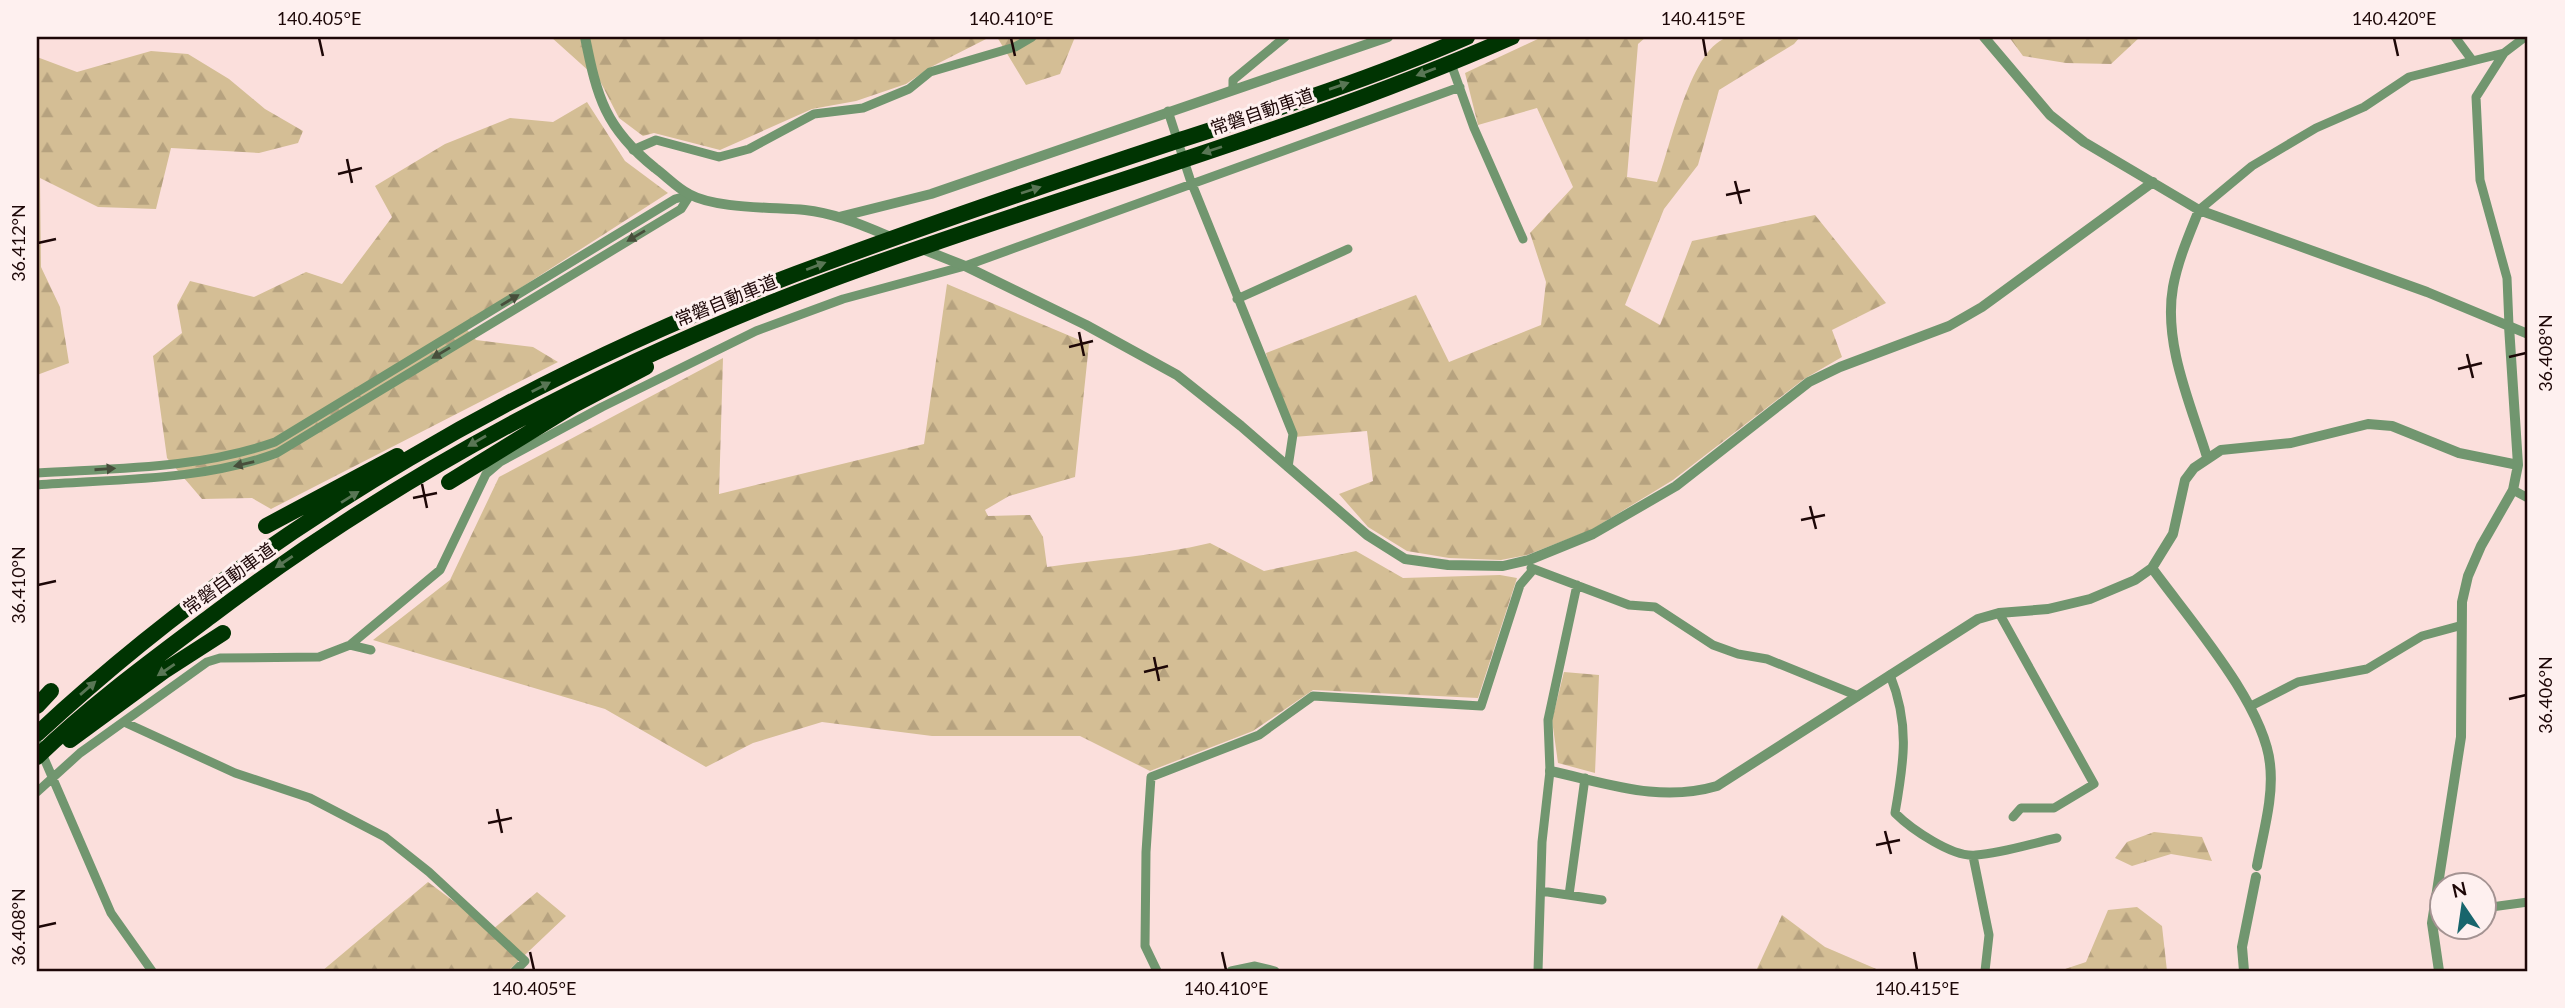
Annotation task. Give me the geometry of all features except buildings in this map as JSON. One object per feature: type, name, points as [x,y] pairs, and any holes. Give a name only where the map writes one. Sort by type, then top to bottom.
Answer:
[{"type":"highway","name":"常磐自動車道","points":[[37,734],[115,666],[256,558],[404,463],[480,419],[665,327],[812,268],[1339,86],[1467,37]]},
{"type":"highway","name":"常磐自動車道","points":[[37,759],[154,657],[264,575],[399,486],[568,393],[737,317],[844,275],[1371,94],[1512,37]]},
{"type":"highway","points":[[449,482],[575,405],[737,317]]},
{"type":"highway","points":[[266,526],[399,455],[480,419]]},
{"type":"highway","points":[[37,759],[223,632]]},
{"type":"highway","points":[[37,706],[51,691]]},
{"type":"street","points":[[585,37],[602,107],[613,127],[633,150],[690,195]]},
{"type":"street","points":[[633,150],[656,140],[719,158],[749,149],[814,114],[863,108],[909,89],[930,72],[1015,47],[1032,37]]},
{"type":"street","points":[[1233,90],[1233,80],[1285,37]]},
{"type":"street","points":[[839,217],[931,194],[1169,116],[1233,90],[1388,37]]},
{"type":"street","points":[[1441,37],[1474,128],[1523,239]]},
{"type":"street","points":[[1984,37],[2050,115],[2084,142],[2199,210],[2427,292],[2528,334]]},
{"type":"street","points":[[2455,37],[2472,60]]},
{"type":"street","points":[[2443,872],[2461,737],[2459,626],[2468,576],[2513,490],[2523,465],[2508,326],[2507,278],[2483,201],[2475,115],[2476,97],[2504,53],[2525,37]]},
{"type":"street","points":[[2207,457],[2175,350],[2172,324],[2174,281],[2199,210],[2252,166],[2316,128],[2364,107],[2409,77],[2504,53]]},
{"type":"street","points":[[37,792],[80,753],[190,673],[219,658],[319,657],[350,645],[440,570],[479,484],[500,462],[602,407],[756,331],[843,299],[965,266],[1459,85]]},
{"type":"street","points":[[1169,116],[1237,299],[1293,434],[1288,467]]},
{"type":"street","points":[[1157,971],[1145,946],[1146,852],[1151,777],[1259,735],[1313,695],[1481,706],[1520,585],[1531,566],[1676,486],[1809,382],[1840,367],[1949,326],[1982,307],[2152,182]]},
{"type":"street","points":[[37,485],[189,473],[252,462],[277,453],[681,209],[690,195]]},
{"type":"street","points":[[37,474],[188,464],[226,458],[275,442],[674,199],[690,195],[758,208],[806,210],[839,217],[965,266],[1086,325],[1177,375],[1367,535],[1405,559],[1448,565],[1531,566],[1629,605],[1655,607],[1713,645],[1738,654],[1767,659],[1858,696]]},
{"type":"street","points":[[1237,299],[1348,249]]},
{"type":"street","points":[[1550,771],[1670,795],[1717,786],[1963,627],[1999,612],[2049,610],[2090,598],[2135,580],[2152,568],[2173,534],[2185,480],[2207,457],[2221,450],[2291,443],[2368,424],[2392,426],[2459,453],[2523,465]]},
{"type":"street","points":[[2513,490],[2528,498]]},
{"type":"street","points":[[2152,568],[2251,706],[2264,734],[2271,767],[2257,872],[2242,947],[2244,971]]},
{"type":"street","points":[[1538,971],[1542,842],[1550,771],[1548,720],[1577,585]]},
{"type":"street","points":[[1999,612],[2094,784],[2054,808],[2021,808],[2013,817]]},
{"type":"street","points":[[2251,706],[2298,682],[2367,669],[2422,636],[2459,626]]},
{"type":"street","points":[[350,645],[371,650]]},
{"type":"street","points":[[1890,675],[1901,701],[1906,754],[1895,813],[1906,824],[1934,842],[1973,856],[2057,838]]},
{"type":"street","points":[[124,722],[235,773],[310,798],[385,837],[429,872],[526,961],[515,971]]},
{"type":"street","points":[[37,741],[111,913],[152,971]]},
{"type":"street","points":[[1569,895],[1585,779]]},
{"type":"street","points":[[1973,856],[1989,935],[1985,971]]},
{"type":"street","points":[[1541,891],[1602,900]]},
{"type":"street","points":[[2498,906],[2528,902]]},
{"type":"street","points":[[2433,942],[2439,971]]},
{"type":"street","points":[[1231,971],[1275,971]]},
{"type":"green space","points":[[1738,36],[1800,37],[1794,44],[1719,90],[1698,165],[1664,209],[1625,305],[1660,325],[1692,241],[1815,215],[1886,303],[1832,330],[1842,357],[1804,379],[1673,480],[1591,530],[1527,555],[1501,560],[1449,558],[1407,551],[1368,527],[1339,494],[1373,481],[1367,431],[1294,437],[1274,388],[1266,353],[1416,295],[1449,362],[1541,325],[1546,282],[1530,233],[1573,187],[1537,108],[1478,125],[1465,73],[1542,37],[1646,37],[1638,44],[1627,177],[1657,182],[1693,77],[1716,44]]},
{"type":"green space","points":[[551,37],[990,37],[931,67],[906,84],[856,101],[812,109],[720,150],[654,133],[643,136],[619,118],[600,81]]},
{"type":"green space","points":[[997,37],[1075,37],[1060,74],[1026,85]]},
{"type":"green space","points":[[2009,37],[2140,37],[2111,64],[2066,63],[2023,56]]},
{"type":"green space","points":[[151,51],[188,54],[229,79],[265,109],[303,131],[298,143],[259,153],[171,148],[156,209],[98,207],[40,178],[41,267],[60,307],[69,363],[37,375],[37,57],[77,72]]},
{"type":"green space","points":[[587,102],[625,161],[668,193],[463,325],[476,340],[533,347],[558,362],[271,509],[252,498],[202,499],[167,458],[153,356],[182,333],[177,305],[190,281],[254,297],[306,272],[342,284],[392,217],[375,186],[445,144],[510,118],[553,122]]},
{"type":"green space","points":[[947,284],[1089,344],[1075,477],[1009,496],[985,510],[988,516],[1030,515],[1043,537],[1047,567],[1210,543],[1264,571],[1356,551],[1403,578],[1500,575],[1517,578],[1478,698],[1313,690],[1253,731],[1150,771],[1080,736],[932,736],[822,722],[753,743],[706,767],[605,709],[373,640],[450,580],[499,477],[723,358],[719,494],[924,444]]},
{"type":"green space","points":[[1564,672],[1599,675],[1595,773],[1558,763],[1552,720]]},
{"type":"green space","points":[[2154,832],[2202,837],[2212,861],[2171,854],[2132,866],[2115,858],[2127,842]]},
{"type":"green space","points":[[428,882],[492,930],[537,892],[566,916],[508,971],[322,971]]},
{"type":"green space","points":[[2137,907],[2162,926],[2167,971],[2059,971],[2086,962],[2108,910]]},
{"type":"green space","points":[[1782,915],[1825,947],[1881,971],[1756,971]]}]
